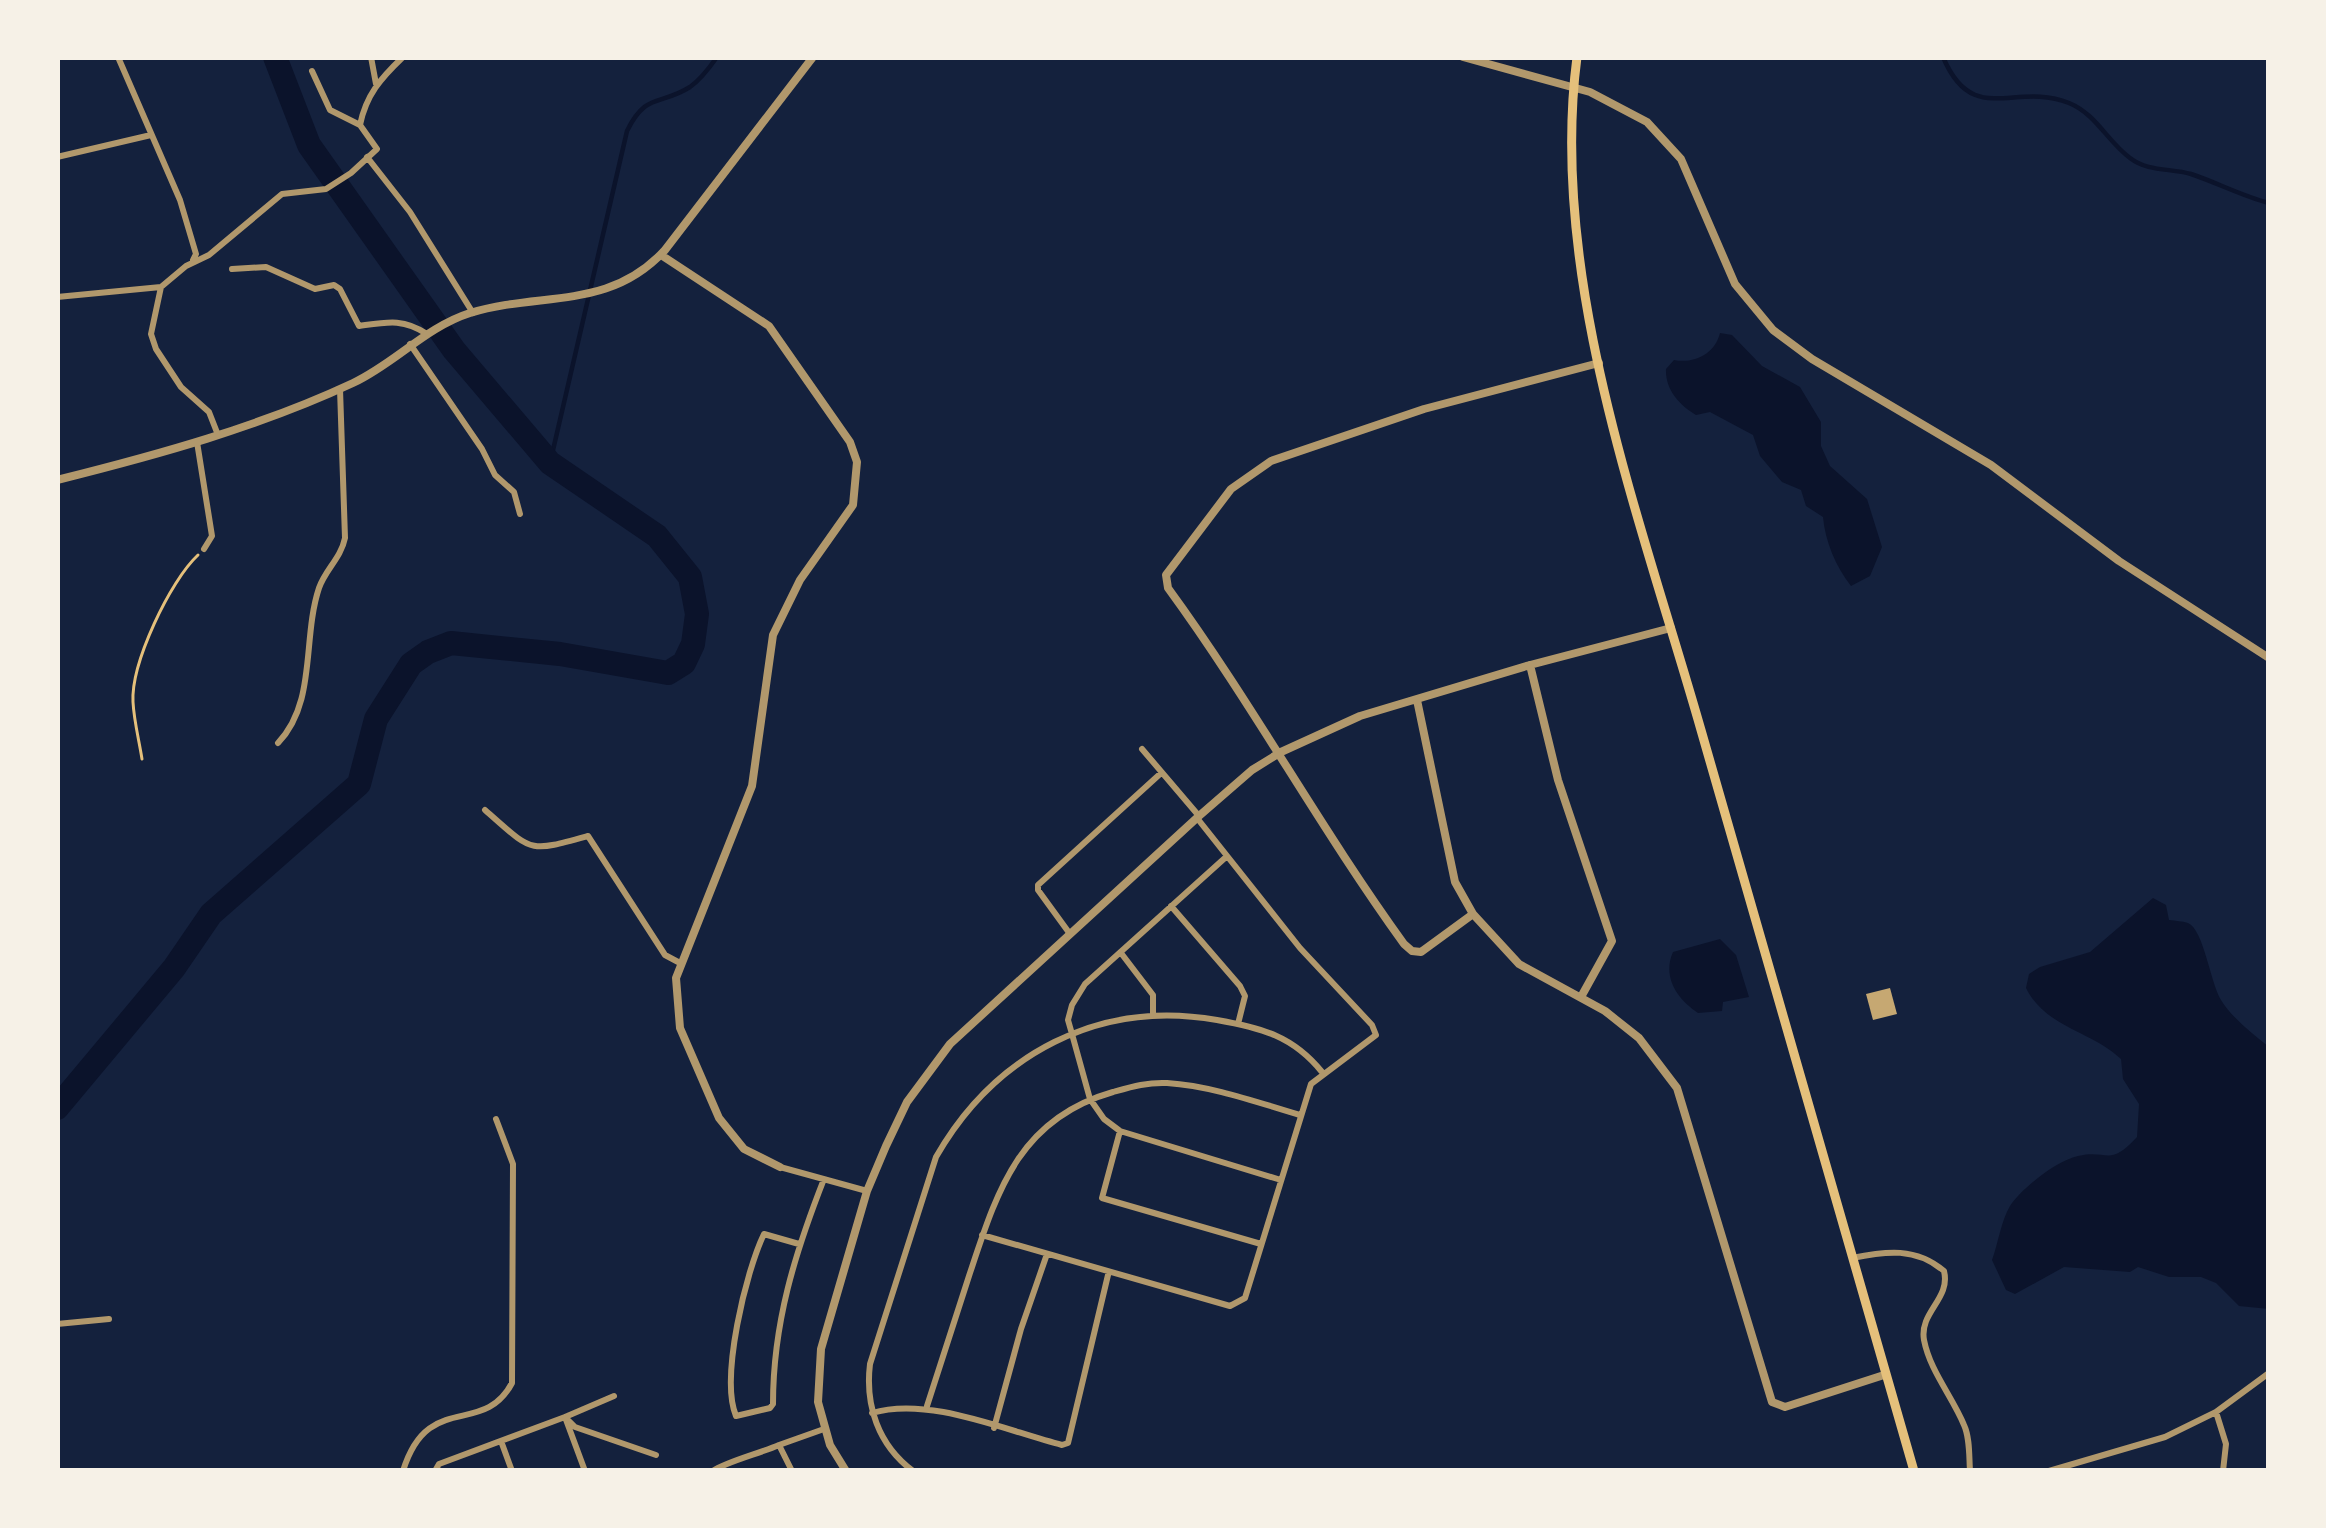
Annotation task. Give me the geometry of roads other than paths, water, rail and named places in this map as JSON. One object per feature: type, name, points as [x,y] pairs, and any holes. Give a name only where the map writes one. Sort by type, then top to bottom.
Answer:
[{"type":"main road","points":[[1577,57],[1576,230],[1599,363],[1914,1471]]},
{"type":"street","points":[[118,57],[180,200],[196,254],[192,263]]},
{"type":"street","points":[[371,57],[376,84]]},
{"type":"street","points":[[360,125],[376,84],[403,57]]},
{"type":"street","points":[[57,480],[218,435],[340,389],[427,334],[471,313],[621,286],[638,277],[661,255],[813,57]]},
{"type":"street","points":[[1463,57],[1574,88],[1628,109],[1666,140],[1693,181],[1735,284],[1773,330],[1812,359],[1991,465],[2119,561],[2269,658]]},
{"type":"street","points":[[57,297],[160,287],[208,255],[282,194],[326,189],[351,173],[376,149],[360,125],[330,110],[312,71]]},
{"type":"street","points":[[57,157],[151,135]]},
{"type":"street","points":[[367,158],[410,212],[471,313]]},
{"type":"street","points":[[661,255],[769,326],[850,442],[856,462],[853,506],[800,580],[773,635],[752,786],[680,963],[675,995],[680,1028],[718,1118],[744,1149],[780,1167],[867,1191]]},
{"type":"street","points":[[232,269],[266,267],[315,289],[334,285],[359,326],[396,320],[427,334]]},
{"type":"street","points":[[160,287],[151,334],[155,350],[181,387],[208,412],[218,435]]},
{"type":"street","points":[[410,344],[482,449],[495,476],[514,492],[520,514]]},
{"type":"street","points":[[1473,914],[1421,952],[1412,951],[1350,869],[1281,752],[1168,588],[1166,575],[1215,506],[1250,472],[1299,448],[1599,363]]},
{"type":"street","points":[[278,743],[298,715],[319,586],[342,552],[345,538],[340,389]]},
{"type":"street","points":[[196,442],[212,536],[204,549]]},
{"type":"street","points":[[846,1471],[824,1429],[818,1365],[867,1191],[907,1102],[936,1060],[1198,817],[1252,770],[1281,752],[1324,729],[1530,664],[1671,628]]},
{"type":"street","points":[[1530,664],[1558,780],[1612,941],[1581,998]]},
{"type":"street","points":[[1417,700],[1451,865],[1473,914],[1519,964],[1581,998],[1639,1038],[1677,1088],[1772,1402],[1785,1407],[1884,1375]]},
{"type":"street","points":[[982,1235],[1230,1306],[1244,1298],[1311,1084],[1376,1035],[1372,1025],[1322,975],[1142,749]]},
{"type":"street","points":[[1070,934],[1038,885],[1160,774]]},
{"type":"street","points":[[485,810],[526,846],[538,850],[588,836],[665,955],[680,963]]},
{"type":"street","points":[[1226,857],[1085,984],[1068,1020],[1090,1099],[1104,1119],[1120,1131],[1281,1180]]},
{"type":"street","points":[[1171,906],[1240,986],[1245,996],[1238,1024]]},
{"type":"street","points":[[1121,952],[1153,995],[1153,1016]]},
{"type":"street","points":[[913,1471],[886,1444],[872,1413],[867,1388],[870,1364],[936,1157],[953,1126],[994,1079],[1072,1034],[1124,1017],[1179,1014],[1238,1024],[1301,1046],[1322,1072]]},
{"type":"street","points":[[927,1406],[995,1196],[1022,1150],[1045,1126],[1090,1099],[1161,1083],[1203,1087],[1300,1114]]},
{"type":"street","points":[[403,1471],[410,1449],[432,1423],[494,1407],[512,1383],[514,1165],[496,1119]]},
{"type":"street","points":[[1120,1131],[1102,1198],[1261,1244]]},
{"type":"street","points":[[799,1244],[764,1234],[757,1249],[733,1371],[736,1416],[772,1404],[775,1340],[799,1244],[824,1179]]},
{"type":"street","points":[[1852,1258],[1900,1251],[1933,1262],[1943,1271],[1945,1288],[1923,1325],[1924,1339],[1930,1362],[1967,1430],[1970,1471]]},
{"type":"street","points":[[994,1428],[1047,1254]]},
{"type":"street","points":[[872,1413],[895,1406],[927,1406],[994,1428],[1068,1443],[1108,1274]]},
{"type":"street","points":[[57,1324],[110,1319]]},
{"type":"street","points":[[2049,1471],[2165,1436],[2216,1412],[2269,1372]]},
{"type":"street","points":[[435,1471],[439,1463],[614,1396]]},
{"type":"street","points":[[2216,1412],[2226,1444],[2223,1471]]},
{"type":"street","points":[[565,1417],[575,1426],[656,1455]]},
{"type":"street","points":[[565,1417],[585,1471]]},
{"type":"street","points":[[713,1471],[824,1429]]},
{"type":"street","points":[[501,1441],[512,1471]]},
{"type":"street","points":[[779,1445],[792,1471]]},
{"type":"water","points":[[1720,333],[1732,335],[1762,366],[1800,387],[1821,422],[1821,446],[1830,466],[1867,499],[1882,547],[1870,576],[1851,586],[1832,553],[1823,517],[1806,506],[1801,490],[1782,482],[1760,456],[1753,435],[1710,412],[1696,415],[1674,396],[1666,369],[1674,360],[1703,356]]},
{"type":"water","points":[[2153,898],[2166,905],[2169,920],[2194,928],[2221,1000],[2269,1047],[2269,1309],[2239,1306],[2216,1283],[2201,1277],[2169,1277],[2138,1267],[2130,1272],[2064,1267],[2015,1294],[2006,1290],[1992,1260],[2007,1212],[2031,1184],[2069,1159],[2114,1155],[2137,1137],[2139,1104],[2123,1079],[2121,1059],[2045,1012],[2026,988],[2029,974],[2090,952]]},
{"type":"water","points":[[1720,939],[1736,955],[1749,997],[1723,1002],[1722,1011],[1698,1013],[1674,987],[1670,961],[1673,952]]},
{"type":"waterway","points":[[57,1108],[174,968],[211,914],[359,784],[376,719],[411,664],[451,643],[560,654],[668,673],[684,663],[693,644],[697,614],[690,577],[657,536],[550,463],[454,350],[309,145],[275,57]]},
{"type":"waterway","points":[[550,463],[627,131],[641,110],[690,87],[717,57]]},
{"type":"waterway","points":[[1943,57],[1968,91],[1982,97],[2049,98],[2069,103],[2137,162],[2191,174],[2269,203]]}]
